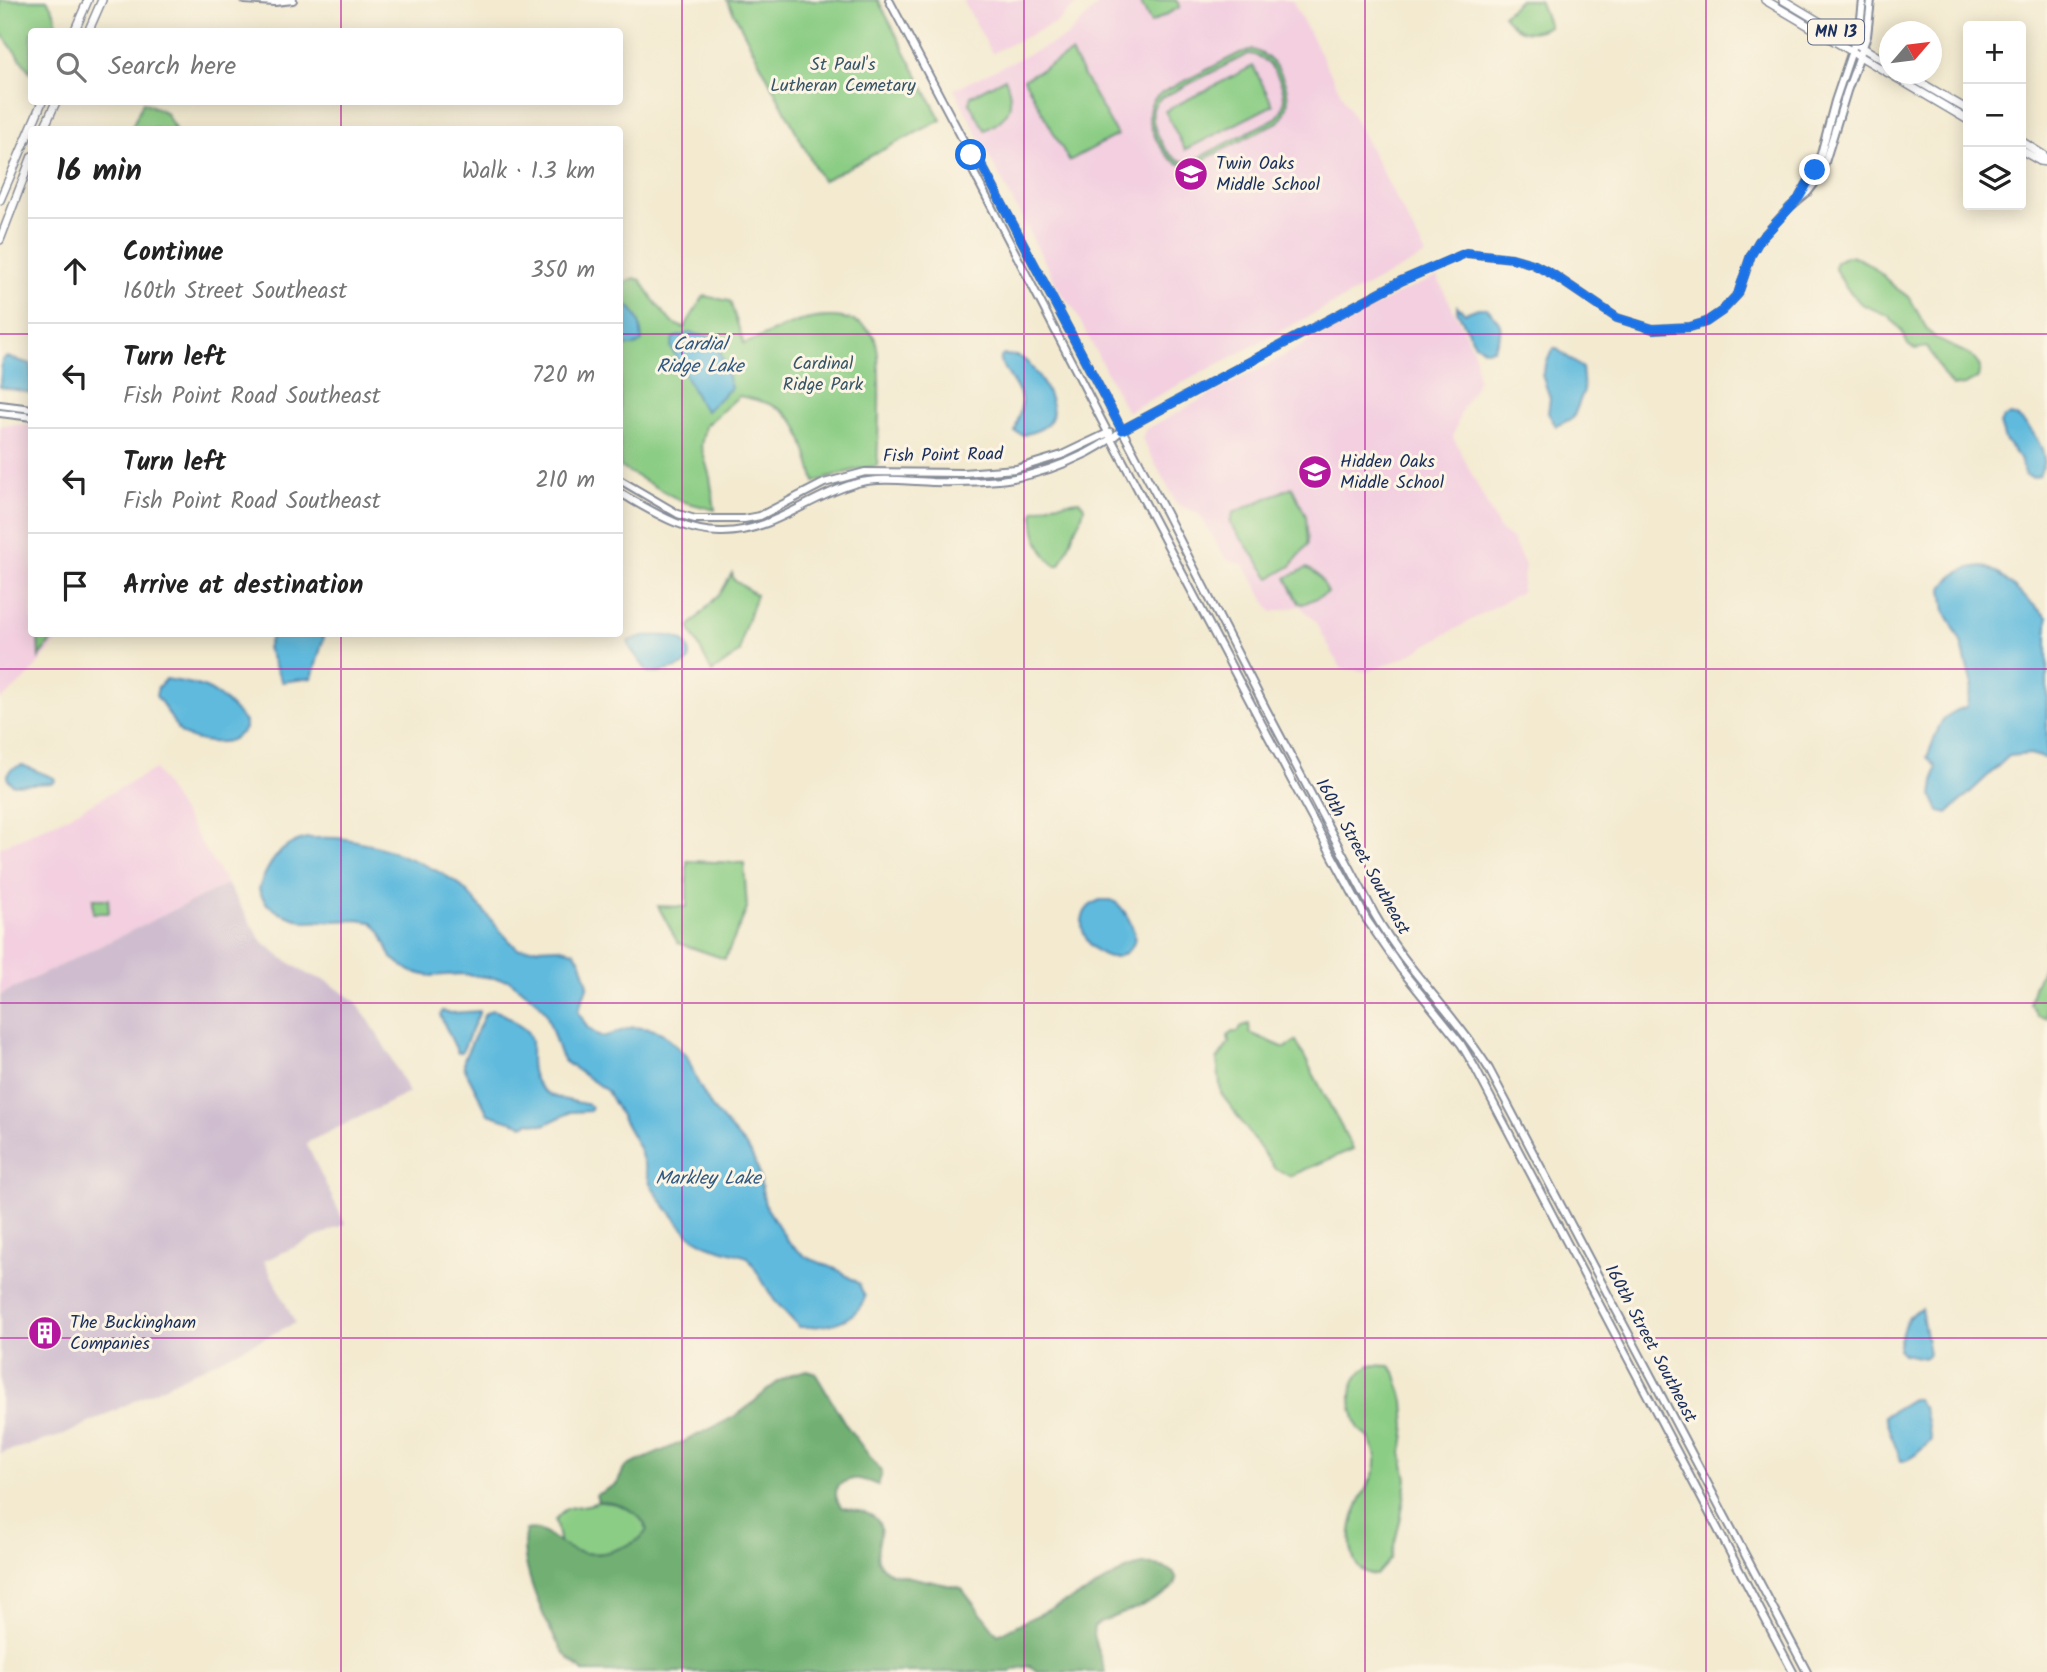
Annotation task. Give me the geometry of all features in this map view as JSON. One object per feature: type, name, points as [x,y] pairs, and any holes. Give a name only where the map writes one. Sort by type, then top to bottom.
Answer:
[{"type":"main road","points":[[76,28],[88,0]]},
{"type":"main road","points":[[90,28],[102,0]]},
{"type":"main road","name":"MN 13","points":[[1765,0],[1851,51],[1862,52],[1879,60]]},
{"type":"main road","name":"MN 13","points":[[1783,0],[1854,42],[1862,52],[1963,117]]},
{"type":"main road","points":[[1923,84],[1963,107]]},
{"type":"main road","points":[[32,126],[41,105]]},
{"type":"main road","points":[[46,126],[55,105]]},
{"type":"main road","points":[[0,201],[28,135]]},
{"type":"main road","points":[[2026,144],[2047,160]]},
{"type":"main road","points":[[2026,153],[2040,161],[2047,160]]},
{"type":"main road","points":[[0,240],[28,166]]},
{"type":"street","points":[[244,0],[293,0]]},
{"type":"street","name":"160th Street Southeast","points":[[889,0],[971,155],[980,162],[1382,927],[1405,960],[1466,1034],[1489,1069],[1807,1672]]},
{"type":"street","points":[[1122,430],[1401,281],[1466,253],[1512,258],[1533,264],[1617,318],[1653,329],[1690,327],[1706,322],[1722,311],[1738,294],[1751,255],[1759,241],[1799,198],[1810,180],[1821,155],[1860,27],[1863,0]]},
{"type":"street","points":[[1799,198],[1808,192],[1821,175],[1862,52],[1869,24],[1871,0]]},
{"type":"street","name":"160th Street Southeast","points":[[971,155],[971,167],[1112,440],[1367,920],[1400,968],[1461,1044],[1474,1066],[1793,1672]]},
{"type":"street","points":[[0,405],[28,408]]},
{"type":"street","points":[[0,413],[28,416]]},
{"type":"street","name":"Fish Point Road","points":[[623,482],[678,514],[695,519],[744,519],[760,516],[824,483],[865,472],[963,473],[1016,469],[1062,455],[1108,432],[1122,430]]},
{"type":"street","name":"Fish Point Road","points":[[623,495],[687,528],[722,532],[758,527],[825,494],[860,482],[1001,481],[1045,471],[1112,440],[1122,430]]},
{"type":"shaded area","points":[[963,0],[1081,0],[1057,22],[992,53]]},
{"type":"shaded area","name":"Twin Oaks Middle School","points":[[1102,0],[1292,0],[1426,255],[1127,412],[954,89],[1068,36]]},
{"type":"shaded area","name":"Hidden Oaks Middle School","points":[[1437,277],[1474,351],[1478,380],[1462,409],[1453,437],[1500,530],[1512,539],[1525,565],[1521,592],[1405,657],[1368,672],[1341,668],[1315,621],[1300,606],[1272,612],[1244,565],[1226,559],[1199,514],[1177,504],[1142,439],[1145,430],[1402,292]]},
{"type":"shaded area","points":[[0,425],[28,425],[28,637],[61,637],[26,679],[0,700]]},
{"type":"shaded area","points":[[155,769],[227,884],[0,995],[0,847],[63,819]]},
{"type":"shaded area","points":[[227,884],[261,940],[307,974],[327,981],[356,1002],[390,1056],[409,1093],[306,1143],[345,1224],[264,1261],[295,1323],[64,1435],[0,1453],[0,995]]},
{"type":"green space","points":[[0,0],[47,0],[54,11],[55,28],[28,28],[28,69],[0,32]]},
{"type":"green space","name":"St Paul's Lutheran Cemetary","points":[[727,0],[878,0],[941,120],[822,181]]},
{"type":"green space","points":[[1139,0],[1176,0],[1180,7],[1151,23]]},
{"type":"green space","points":[[1520,0],[1539,0],[1549,26],[1529,32],[1513,25],[1503,15]]},
{"type":"green space","points":[[1252,50],[1262,54],[1278,70],[1287,92],[1285,113],[1278,122],[1195,164],[1176,163],[1163,150],[1153,133],[1149,114],[1152,103],[1161,93],[1240,53]],"holes":[[[1248,54],[1266,61],[1273,70],[1283,90],[1282,110],[1276,118],[1194,160],[1183,161],[1172,156],[1156,131],[1153,116],[1156,102]]]},
{"type":"green space","points":[[1071,53],[1117,135],[1069,161],[1024,79]]},
{"type":"green space","points":[[1253,66],[1273,105],[1185,150],[1165,111]]},
{"type":"green space","points":[[1005,78],[1010,96],[1009,110],[1000,121],[985,130],[969,103],[971,96]]},
{"type":"green space","points":[[142,105],[150,105],[165,112],[173,126],[132,126]]},
{"type":"green space","points":[[1847,256],[1862,260],[1874,268],[1909,298],[1932,335],[1976,361],[1980,367],[1978,378],[1965,385],[1953,386],[1927,347],[1915,349],[1908,345],[1902,331],[1889,316],[1861,304],[1845,286],[1835,269],[1836,262]]},
{"type":"green space","name":"Cardinal Ridge Park","points":[[634,278],[641,280],[672,323],[684,328],[704,296],[730,301],[744,344],[790,324],[814,318],[852,320],[868,329],[877,346],[878,360],[877,466],[815,482],[801,437],[791,418],[770,404],[739,396],[705,426],[701,446],[710,477],[715,510],[681,501],[623,469],[623,284]]},
{"type":"green space","points":[[1292,487],[1306,516],[1308,544],[1291,566],[1270,578],[1230,523],[1233,513]]},
{"type":"green space","points":[[1079,501],[1084,506],[1083,514],[1060,565],[1056,566],[1046,556],[1039,542],[1034,526],[1034,511],[1052,504]]},
{"type":"green space","points":[[1306,568],[1317,575],[1328,593],[1303,604],[1299,603],[1286,578]]},
{"type":"green space","points":[[732,573],[734,580],[756,595],[743,633],[740,652],[712,672],[689,627],[722,591]]},
{"type":"green space","points":[[38,637],[54,637],[39,658]]},
{"type":"green space","points":[[687,861],[744,863],[747,909],[725,959],[678,943],[658,906],[687,907]]},
{"type":"green space","points":[[93,899],[108,899],[109,913],[93,913]]},
{"type":"green space","points":[[2046,941],[2047,1018],[2038,1016],[2030,1003],[2044,965]]},
{"type":"green space","points":[[1249,1024],[1250,1033],[1285,1048],[1296,1041],[1353,1149],[1290,1176],[1275,1169],[1221,1093],[1217,1060],[1229,1043],[1228,1036]]},
{"type":"green space","points":[[1370,1365],[1390,1366],[1395,1372],[1404,1401],[1406,1427],[1402,1453],[1407,1480],[1401,1517],[1391,1558],[1376,1575],[1364,1572],[1356,1564],[1351,1548],[1355,1513],[1373,1476],[1376,1458],[1369,1438],[1358,1427],[1352,1409],[1351,1392],[1357,1378]]},
{"type":"green space","points":[[808,1370],[815,1373],[846,1425],[882,1473],[878,1485],[861,1479],[848,1480],[837,1486],[836,1495],[841,1507],[875,1518],[880,1531],[878,1560],[882,1567],[891,1573],[961,1588],[998,1635],[1135,1567],[1153,1565],[1169,1570],[1176,1578],[1174,1586],[1151,1602],[1100,1622],[1094,1627],[1093,1635],[1105,1672],[1039,1672],[1030,1666],[1011,1672],[583,1672],[559,1646],[543,1614],[526,1559],[526,1530],[539,1530],[575,1551],[586,1553],[609,1552],[635,1542],[647,1530],[644,1523],[627,1508],[598,1502],[596,1495],[617,1484],[625,1467],[735,1416],[786,1377]]},
{"type":"green space","points":[[598,1502],[627,1508],[639,1517],[647,1530],[634,1543],[604,1553],[584,1553],[560,1544],[555,1520],[560,1514],[569,1508]]},
{"type":"water","points":[[629,306],[639,322],[642,341],[635,346],[623,346],[623,309]]},
{"type":"water","points":[[1457,306],[1465,313],[1487,308],[1499,323],[1501,331],[1493,349],[1485,350],[1475,344],[1457,311]]},
{"type":"water","name":"Cardial Ridge Lake","points":[[689,333],[717,341],[731,388],[706,411],[671,347],[673,338]]},
{"type":"water","points":[[1554,349],[1582,368],[1584,390],[1573,418],[1556,426],[1548,413],[1550,398],[1542,375]]},
{"type":"water","points":[[1004,355],[1018,356],[1026,361],[1044,385],[1053,412],[1051,419],[1039,430],[1023,435],[1015,432],[1022,402],[1000,361]]},
{"type":"water","points":[[7,357],[28,363],[28,392],[0,387],[2,360]]},
{"type":"water","points":[[2011,415],[2028,426],[2040,446],[2044,459],[2039,476],[2032,478],[2025,475],[2020,459],[2005,440],[2000,424],[2004,417]]},
{"type":"water","points":[[1983,566],[1998,573],[2047,617],[2047,759],[2030,754],[2009,756],[1948,813],[1939,811],[1932,796],[1936,767],[1927,757],[1944,720],[1966,707],[1972,685],[1961,642],[1945,611],[1942,589],[1960,572]]},
{"type":"water","points":[[643,636],[672,636],[684,642],[690,655],[689,660],[674,669],[648,672],[630,648],[628,641]]},
{"type":"water","points":[[271,637],[324,637],[312,678],[282,682],[267,648]]},
{"type":"water","points":[[166,679],[203,687],[219,696],[245,722],[245,729],[233,739],[222,742],[188,737],[177,728],[156,696],[158,687]]},
{"type":"water","points":[[22,765],[54,778],[55,781],[13,785],[7,778],[8,773]]},
{"type":"water","name":"Markley Lake","points":[[307,838],[358,841],[408,858],[440,873],[464,889],[518,949],[558,947],[574,951],[581,962],[588,985],[578,1011],[587,1027],[603,1037],[633,1027],[651,1029],[662,1033],[687,1056],[712,1108],[751,1154],[758,1169],[765,1205],[789,1243],[806,1257],[838,1270],[859,1284],[865,1297],[861,1306],[838,1322],[799,1327],[774,1300],[748,1257],[707,1245],[688,1234],[650,1183],[639,1148],[607,1091],[564,1061],[546,1013],[538,1002],[509,980],[462,974],[429,976],[410,971],[392,958],[380,931],[372,922],[305,922],[280,913],[267,904],[259,888],[266,871],[282,850]]},
{"type":"water","points":[[1100,900],[1116,902],[1131,924],[1134,942],[1124,954],[1114,957],[1103,955],[1086,939],[1082,928],[1083,917],[1088,907]]},
{"type":"water","points":[[492,1010],[508,1016],[528,1033],[533,1075],[543,1090],[559,1098],[589,1105],[592,1108],[590,1111],[571,1112],[544,1125],[530,1122],[523,1125],[488,1114],[464,1067],[464,1059],[485,1014]]},
{"type":"water","points":[[443,1011],[480,1011],[462,1052],[458,1053],[440,1015]]},
{"type":"water","points":[[1921,1308],[1929,1354],[1924,1358],[1903,1354],[1898,1349],[1907,1320]]},
{"type":"water","points":[[1912,1399],[1917,1399],[1924,1409],[1931,1440],[1913,1456],[1901,1461],[1884,1416]]},
{"type":"place","name":"Twin Oaks Middle School","points":[[1191,174]]},
{"type":"place","name":"Hidden Oaks Middle School","points":[[1315,472]]},
{"type":"place","name":"The Buckingham Companies","points":[[45,1333]]},
{"type":"route","points":[[971,155],[980,162],[1122,430],[1401,281],[1466,253],[1512,258],[1533,264],[1617,318],[1653,329],[1690,327],[1706,322],[1722,311],[1738,294],[1751,255],[1759,241],[1799,198],[1815,170]]}]
